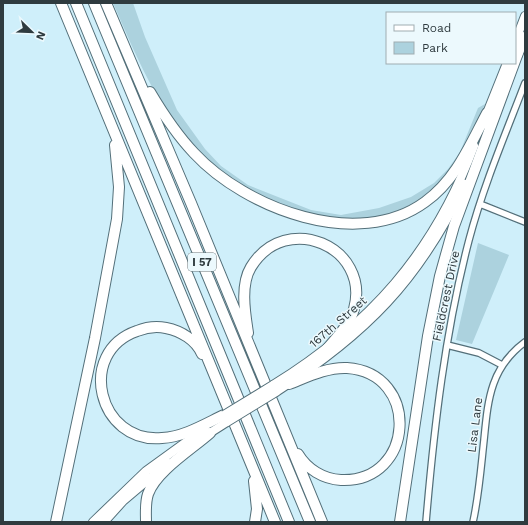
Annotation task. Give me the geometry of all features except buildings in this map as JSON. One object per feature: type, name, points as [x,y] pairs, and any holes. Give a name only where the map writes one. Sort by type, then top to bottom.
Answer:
[{"type":"highway","points":[[61,3],[249,461],[276,522]]},
{"type":"highway","name":"I 57","points":[[76,3],[289,522]]},
{"type":"highway","name":"I 57","points":[[94,3],[310,522]]},
{"type":"highway","points":[[106,3],[258,363],[322,522]]},
{"type":"highway","points":[[122,39],[147,87],[165,117],[195,154],[216,172],[241,190],[284,211],[313,220],[340,224],[367,223],[391,219],[425,202],[442,187],[455,172],[487,113]]},
{"type":"highway","points":[[400,522],[428,336],[440,276],[454,226],[511,64]]},
{"type":"highway","points":[[56,522],[95,338],[117,219],[119,187],[116,150],[107,116]]},
{"type":"highway","points":[[258,363],[247,332],[245,286],[251,267],[261,256],[272,246],[290,239],[305,238],[326,246],[336,252],[346,262],[354,278],[356,295],[354,310],[346,326],[327,349]]},
{"type":"highway","points":[[217,380],[211,373],[201,351],[190,338],[174,330],[152,327],[133,332],[115,346],[105,361],[100,384],[104,404],[114,420],[130,432],[145,437],[162,438],[179,435],[226,418]]},
{"type":"highway","points":[[284,428],[289,434],[301,458],[308,466],[327,477],[344,480],[363,477],[379,468],[393,452],[400,431],[398,409],[392,393],[380,380],[367,372],[347,368],[331,369],[289,384]]},
{"type":"highway","points":[[146,522],[145,508],[148,494],[156,480],[210,433]]},
{"type":"highway","points":[[249,461],[256,488],[257,509],[255,522]]},
{"type":"main road","name":"167th Street","points":[[517,46],[525,16]]},
{"type":"main road","name":"167th Street","points":[[517,46],[525,36]]},
{"type":"main road","name":"167th Street","points":[[93,522],[146,471],[226,418],[275,388],[327,349],[367,315],[400,278],[416,257],[446,207],[470,158],[507,64]]},
{"type":"main road","name":"167th Street","points":[[275,388],[289,384],[331,355],[372,320],[406,282],[422,261],[452,211],[476,161],[514,64]]},
{"type":"main road","name":"167th Street","points":[[104,522],[123,501],[151,475],[183,450],[210,433],[226,418]]},
{"type":"street","name":"Fieldcrest Drive","points":[[426,522],[433,449],[447,345],[469,241],[480,204],[525,83]]},
{"type":"street","points":[[480,204],[525,221]]},
{"type":"street","name":"Lisa Lane","points":[[473,522],[489,394],[502,365],[513,352],[525,342]]},
{"type":"street","points":[[447,345],[479,353],[502,365]]},
{"type":"green space","points":[[113,3],[133,3],[145,37],[177,110],[205,149],[221,166],[248,185],[311,210],[341,215],[379,208],[411,197],[434,183],[448,169],[460,152],[478,108],[485,104],[477,126],[459,161],[436,187],[423,197],[408,206],[377,217],[343,221],[324,218],[279,203],[251,191],[214,166],[192,145],[167,112],[157,95],[138,59]]},
{"type":"green space","points":[[478,243],[509,255],[472,344],[456,340]]}]
